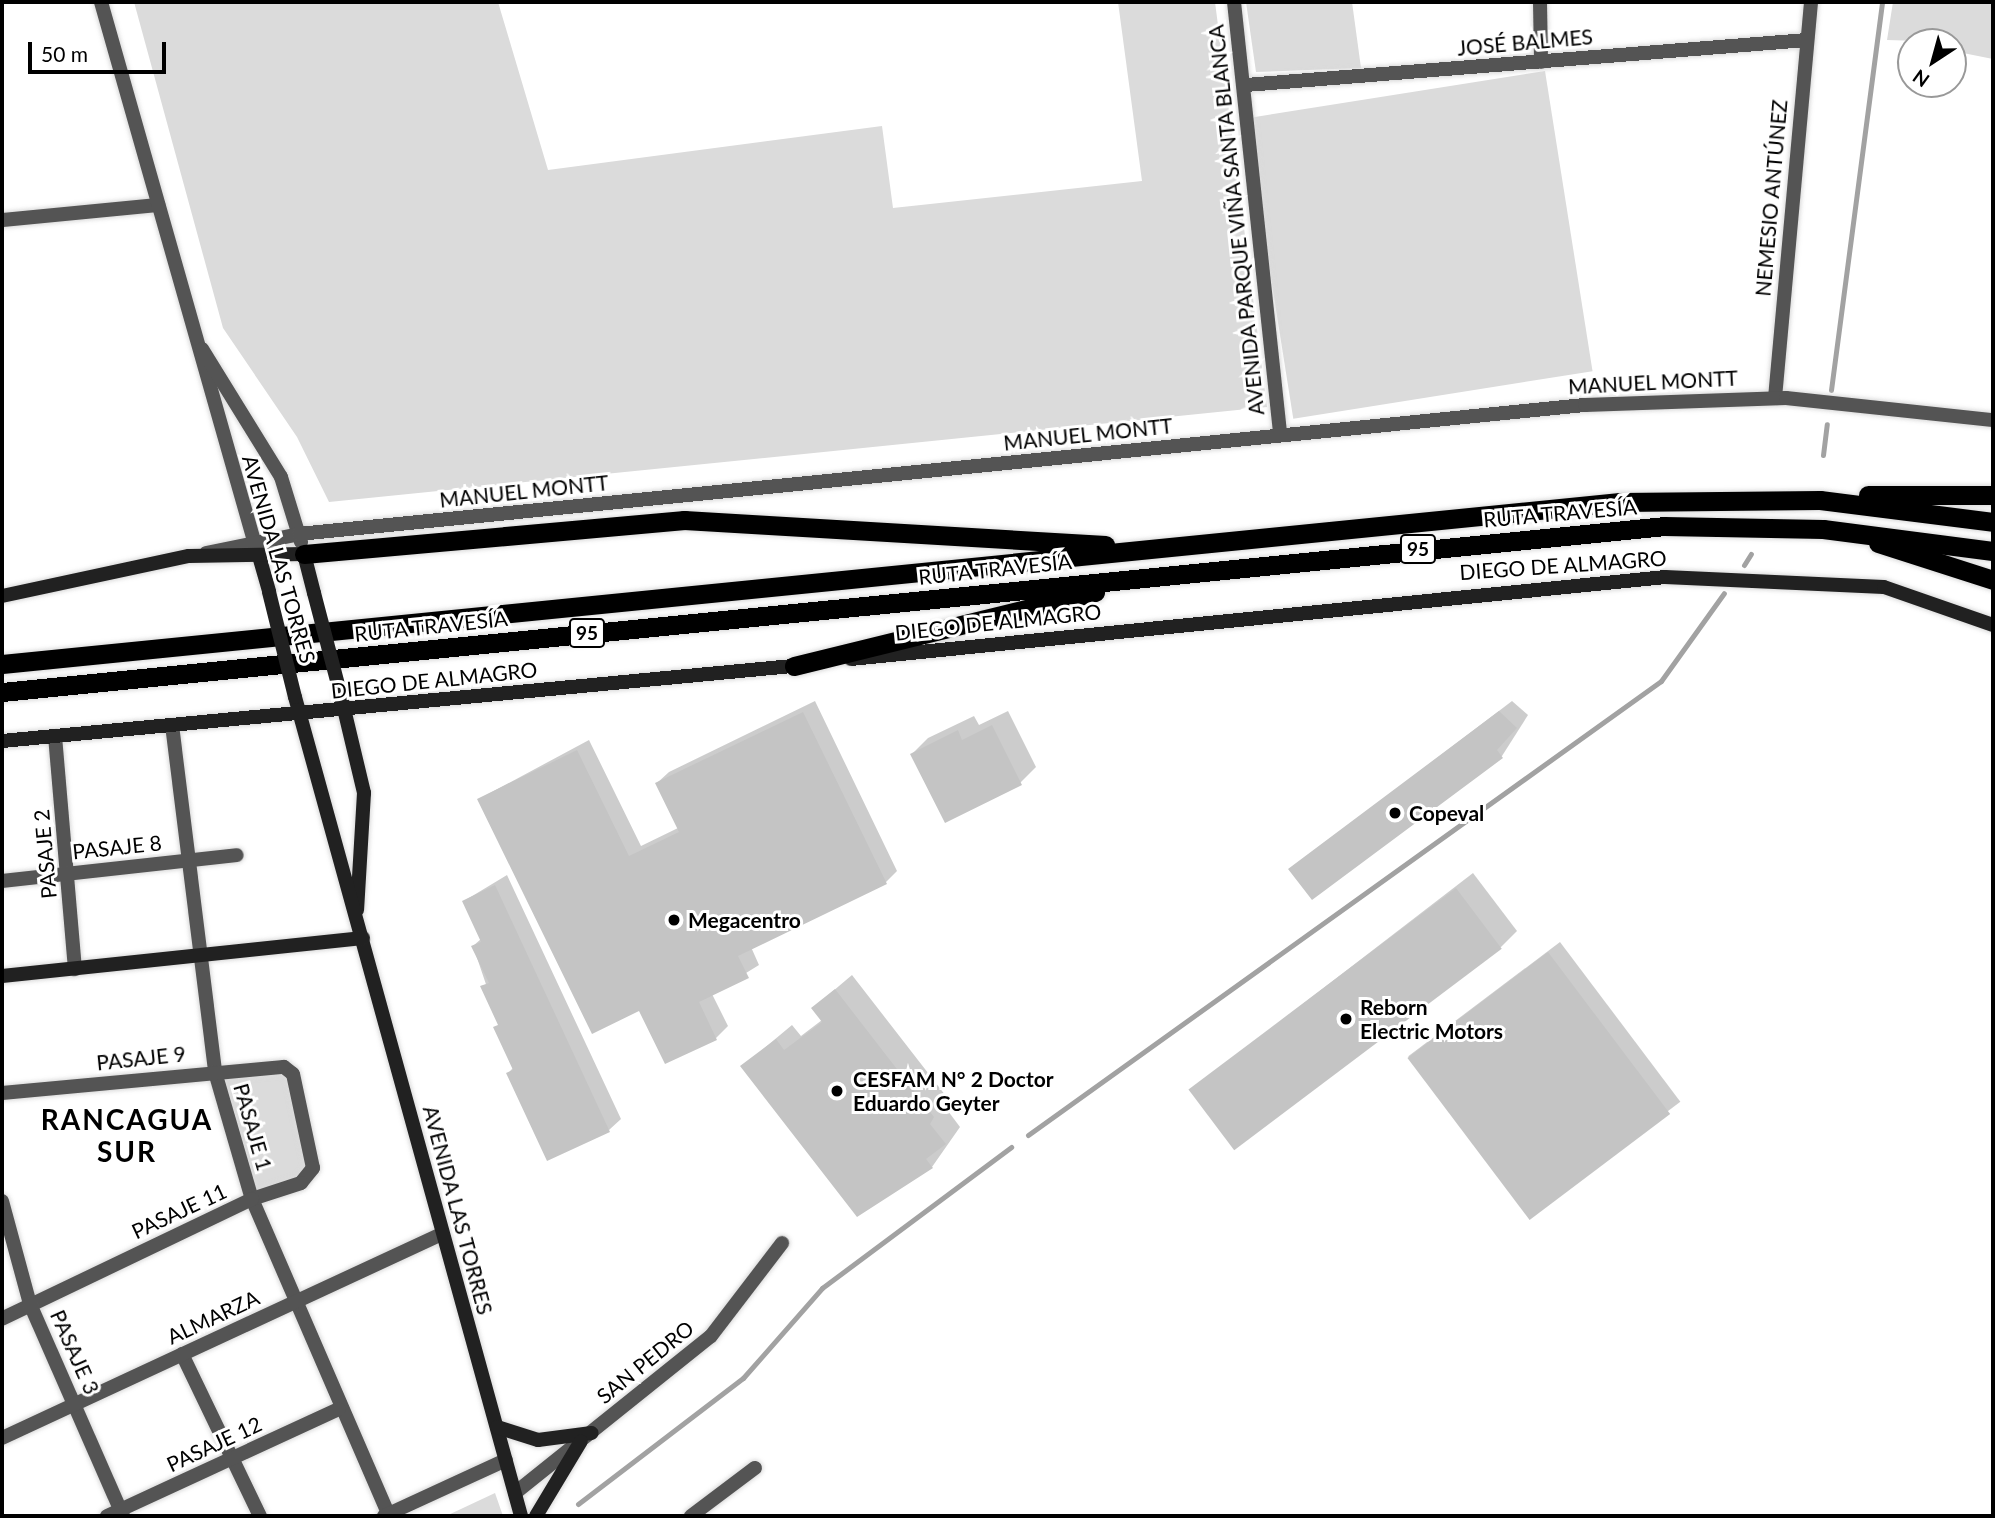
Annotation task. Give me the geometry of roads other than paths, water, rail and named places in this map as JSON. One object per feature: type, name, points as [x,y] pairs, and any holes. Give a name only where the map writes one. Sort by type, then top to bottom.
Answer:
[{"type":"highway","points":[[1820,500],[1993,495]]},
{"type":"highway","name":"RUTA TRAVESÍA","points":[[2,664],[1620,502],[1820,500],[1993,523]]},
{"type":"highway","points":[[304,554],[684,520],[1165,548]]},
{"type":"highway","name":"RUTA TRAVESÍA","points":[[2,692],[1638,528],[1823,528],[1993,551]]},
{"type":"highway","points":[[1823,528],[1993,580]]},
{"type":"highway","points":[[794,666],[1173,574]]},
{"type":"main road","name":"MANUEL MONTT","points":[[2,596],[189,556],[304,554]]},
{"type":"main road","name":"AVENIDA LAS TORRES","points":[[304,554],[364,793],[356,915]]},
{"type":"main road","name":"AVENIDA LAS TORRES","points":[[259,556],[295,697],[521,1516]]},
{"type":"main road","name":"DIEGO DE ALMAGRO","points":[[2,741],[345,711],[1665,577],[1884,587],[1993,625]]},
{"type":"main road","points":[[2,976],[363,938]]},
{"type":"main road","points":[[497,1427],[538,1440],[586,1437]]},
{"type":"main road","points":[[536,1516],[586,1437]]},
{"type":"street","name":"AVENIDA LAS TORRES","points":[[101,2],[194,336],[259,556]]},
{"type":"street","name":"AVENIDA PARQUE VIÑA SANTA BLANCA","points":[[1234,2],[1246,85],[1280,433]]},
{"type":"street","points":[[1539,2],[1541,61]]},
{"type":"street","name":"NEMESIO ANTÚNEZ","points":[[1775,398],[1811,2]]},
{"type":"street","name":"JOSÉ BALMES","points":[[1246,85],[1807,40]]},
{"type":"street","points":[[2,220],[158,205]]},
{"type":"street","name":"AVENIDA LAS TORRES","points":[[194,336],[282,477],[304,554]]},
{"type":"street","name":"MANUEL MONTT","points":[[189,556],[299,534],[1280,433],[1586,405],[1775,398],[1993,420]]},
{"type":"street","name":"PASAJE 1","points":[[172,725],[191,860],[215,1072],[252,1199],[293,1303],[386,1515]]},
{"type":"street","name":"PASAJE 2","points":[[55,736],[75,969]]},
{"type":"street","name":"PASAJE 8","points":[[2,881],[237,855]]},
{"type":"street","name":"PASAJE 9","points":[[2,1093],[284,1067]]},
{"type":"street","name":"PASAJE 11","points":[[2,1319],[252,1199],[301,1183],[313,1168],[293,1074],[284,1067]]},
{"type":"street","name":"PASAJE 3","points":[[2,1202],[30,1304],[75,1403],[117,1514]]},
{"type":"street","name":"ALMARZA","points":[[2,1438],[442,1234]]},
{"type":"street","name":"SAN PEDRO","points":[[515,1493],[712,1336],[782,1243]]},
{"type":"street","points":[[182,1354],[229,1460],[260,1516]]},
{"type":"street","name":"PASAJE 12","points":[[117,1514],[339,1409]]},
{"type":"street","points":[[386,1515],[506,1460]]},
{"type":"street","points":[[691,1516],[755,1468]]},
{"type":"waterway","points":[[1831,390],[1882,2]]},
{"type":"waterway","points":[[1823,455],[1827,424]]},
{"type":"waterway","points":[[1744,565],[1751,554]]},
{"type":"waterway","points":[[1028,1135],[1661,681],[1724,593]]},
{"type":"waterway","points":[[578,1504],[743,1378],[822,1288],[1011,1147]]},
{"type":"place","name":"Copeval","points":[[1395,813]]},
{"type":"place","name":"Megacentro","points":[[674,920]]},
{"type":"place","name":"Reborn Electric Motors","points":[[1346,1019]]},
{"type":"place","name":"CESFAM N° 2 Doctor Eduardo Geyter","points":[[837,1091]]},
{"type":"district","name":"RANCAGUA SUR","points":[[127,1135]]}]
